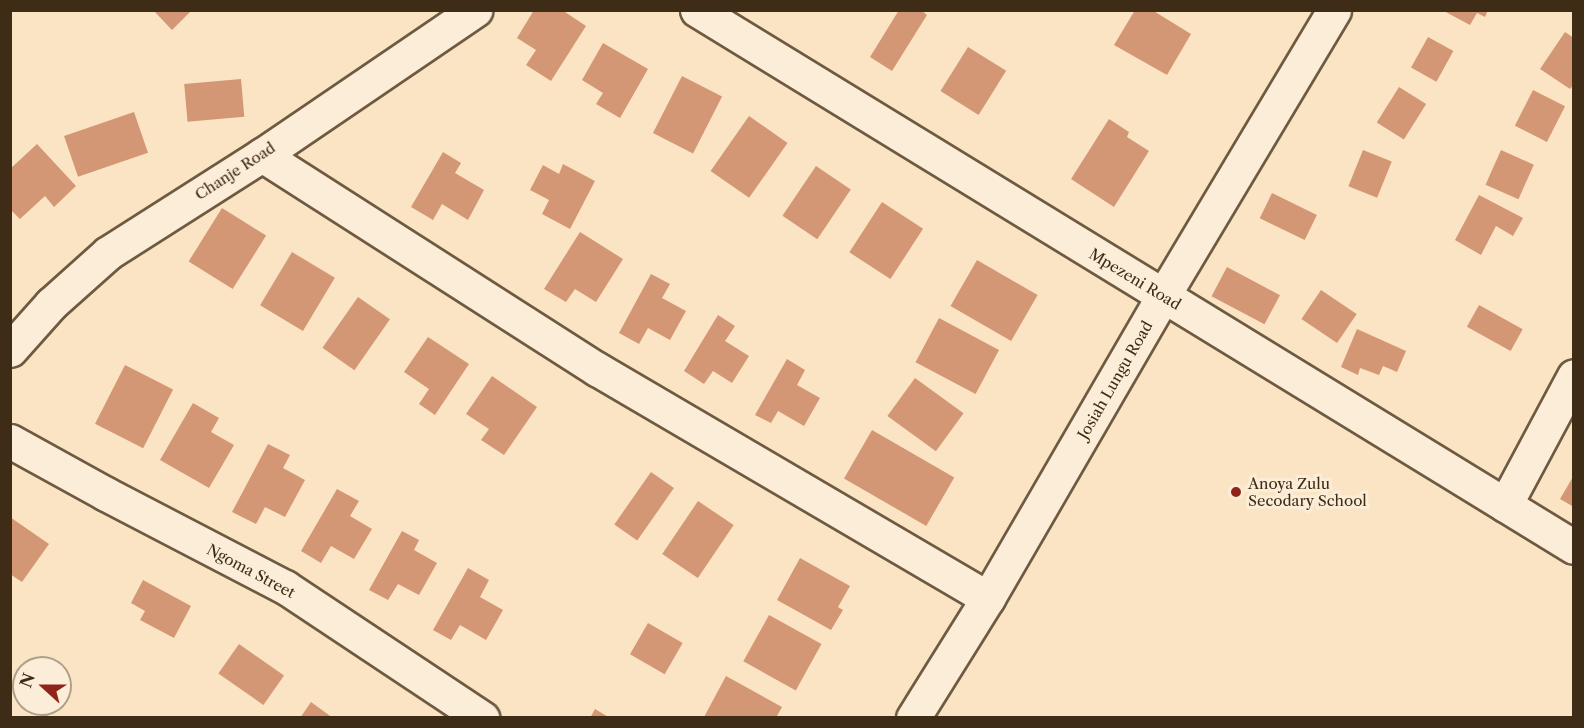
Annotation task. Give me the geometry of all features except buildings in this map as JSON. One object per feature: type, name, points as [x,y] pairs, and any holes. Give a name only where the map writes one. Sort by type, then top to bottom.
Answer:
[{"type":"street","name":"Mpezeni Road","points":[[697,10],[1574,547]]},
{"type":"street","name":"Josiah Lungu Road","points":[[913,717],[988,598],[1334,10]]},
{"type":"street","name":"Chanje Road","points":[[10,350],[51,304],[108,253],[262,154],[460,14]]},
{"type":"street","points":[[262,154],[597,369],[988,598]]},
{"type":"street","points":[[1505,505],[1574,375]]},
{"type":"street","name":"Ngoma Street","points":[[10,441],[285,587],[482,717]]},
{"type":"place","name":"Anoya Zulu Secodary School","points":[[1236,492]]}]
